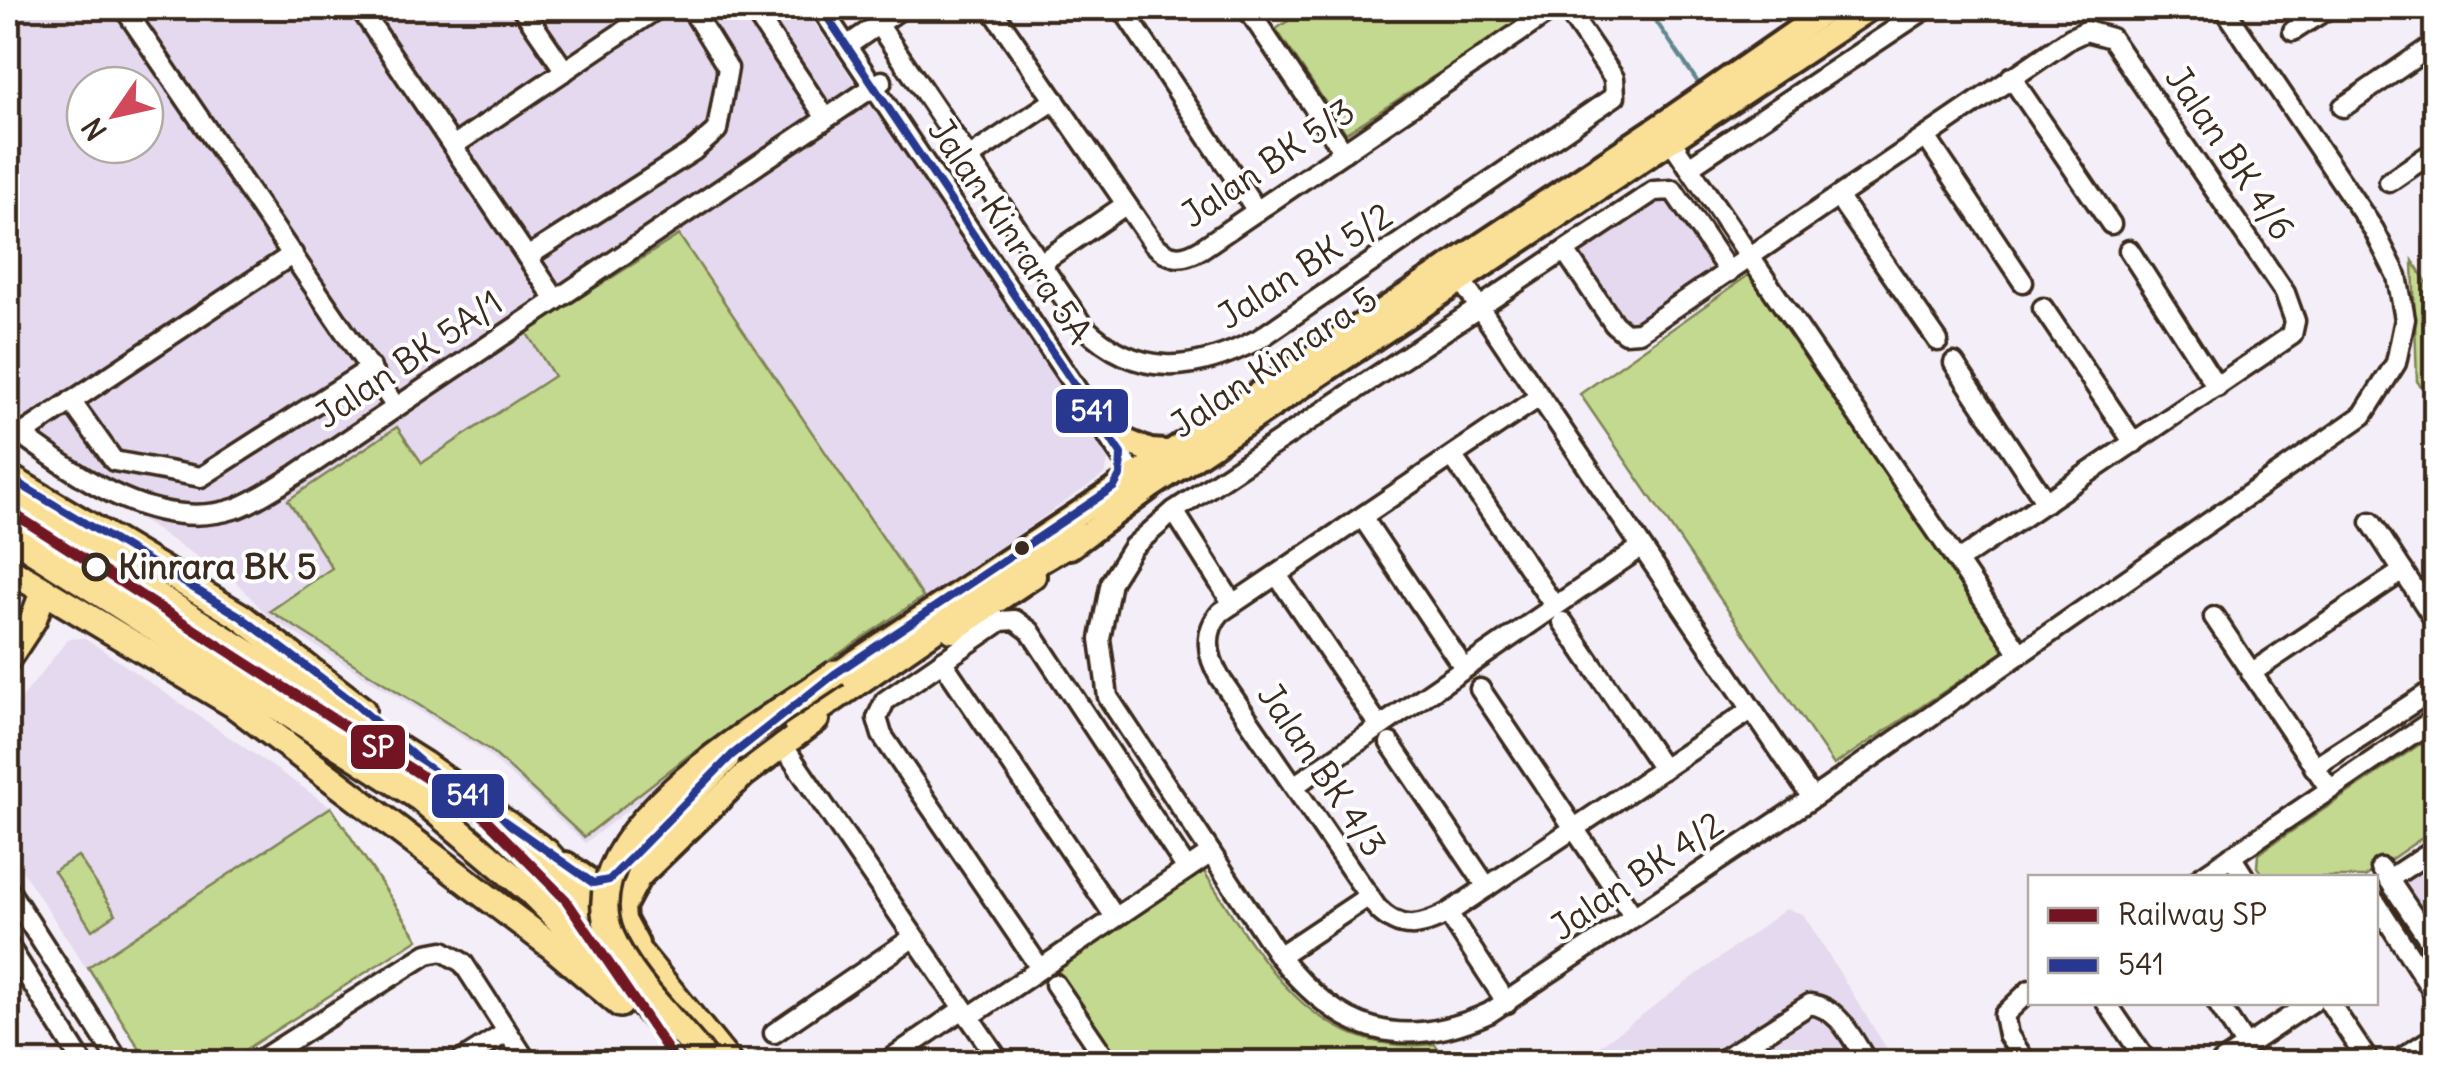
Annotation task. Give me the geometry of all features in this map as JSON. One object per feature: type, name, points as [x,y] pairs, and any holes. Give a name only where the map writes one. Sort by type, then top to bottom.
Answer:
[{"type":"highway","points":[[8,477],[240,616],[353,702],[423,764]]},
{"type":"highway","points":[[8,502],[423,764],[546,852],[658,976],[707,1061]]},
{"type":"highway","points":[[8,534],[420,798],[507,869],[648,1010],[707,1061]]},
{"type":"highway","points":[[790,734],[1038,559],[1081,536]]},
{"type":"highway","points":[[8,569],[233,704],[609,992],[674,1062]]},
{"type":"highway","points":[[8,658],[32,620],[44,590]]},
{"type":"highway","points":[[707,1061],[630,969],[611,938],[604,908],[610,873],[630,836],[694,774],[836,673]]},
{"type":"highway","points":[[254,694],[270,713],[355,770],[491,876]]},
{"type":"main road","name":"Jalan Kinrara 5","points":[[1665,133],[1830,8]]},
{"type":"main road","name":"Jalan Kinrara 5","points":[[1081,536],[1136,469],[1868,8]]},
{"type":"main road","name":"Jalan Kinrara 5","points":[[546,852],[593,883],[609,880],[732,755],[836,673],[1136,469],[1454,272]]},
{"type":"main road","points":[[1136,469],[1150,452],[1166,452]]},
{"type":"main road","points":[[658,976],[624,920],[627,892],[790,734]]},
{"type":"street","points":[[124,8],[396,407]]},
{"type":"street","points":[[360,8],[556,300]]},
{"type":"street","points":[[522,8],[565,70]]},
{"type":"street","points":[[453,146],[658,8]]},
{"type":"street","points":[[528,258],[693,151],[717,130],[728,68],[690,8]]},
{"type":"street","points":[[752,8],[826,118]]},
{"type":"street","name":"Jalan Kinrara 5A","points":[[821,8],[851,43]]},
{"type":"street","name":"Jalan Kinrara 5A","points":[[832,8],[851,43],[1136,469]]},
{"type":"street","points":[[851,43],[902,8]]},
{"type":"street","name":"Jalan BK 5/3","points":[[991,8],[1125,205],[1161,251],[1181,258],[1257,211],[1555,8]]},
{"type":"street","points":[[1122,8],[1257,211]]},
{"type":"street","points":[[1272,8],[1250,13],[1344,152]]},
{"type":"street","name":"Jalan BK 5/2","points":[[878,24],[1083,326],[1117,352],[1169,366],[1223,358],[1259,339],[1615,96],[1614,78],[1566,8]]},
{"type":"street","points":[[1689,168],[1928,8]]},
{"type":"street","name":"Jalan BK 4/2","points":[[1728,272],[1668,188],[1654,190],[1174,511],[1133,546],[1111,582],[1102,616],[1100,661],[1108,697],[1279,956],[1302,986],[1330,1009],[1396,1034],[1454,1028],[1506,1002],[1812,798],[2363,415],[2396,364],[2405,319],[2403,296],[2390,258],[2224,8]]},
{"type":"street","points":[[2293,31],[2328,8]]},
{"type":"street","name":"Jalan BK 4/6","points":[[1565,251],[1614,324],[1624,333],[1639,332],[2077,34],[2098,32],[2112,38],[2285,292],[2294,321],[2292,335],[1958,561]]},
{"type":"street","points":[[2342,107],[2436,43]]},
{"type":"street","points":[[2012,78],[2111,224]]},
{"type":"street","name":"Jalan BK 5A/1","points":[[14,430],[137,505],[162,513],[198,515],[239,507],[396,407],[878,83]]},
{"type":"street","points":[[970,157],[1054,100]]},
{"type":"street","points":[[1665,133],[2019,652]]},
{"type":"street","points":[[1926,137],[2023,282]]},
{"type":"street","points":[[2389,182],[2436,150]]},
{"type":"street","points":[[1839,198],[1938,341]]},
{"type":"street","points":[[1042,262],[1125,205]]},
{"type":"street","points":[[2129,250],[2217,388]]},
{"type":"street","points":[[14,430],[72,401],[292,254]]},
{"type":"street","points":[[1454,272],[1812,798]]},
{"type":"street","points":[[2043,308],[2134,443]]},
{"type":"street","points":[[1954,363],[2046,502]]},
{"type":"street","points":[[72,401],[114,460],[202,477],[370,368]]},
{"type":"street","name":"Jalan BK 4/3","points":[[1539,397],[1214,620],[1209,632],[1210,658],[1294,786],[1387,918],[1399,925],[1428,924],[1751,710]]},
{"type":"street","points":[[1453,457],[1549,598]]},
{"type":"street","points":[[1174,511],[1233,604]]},
{"type":"street","points":[[1363,518],[1457,658]]},
{"type":"street","points":[[2371,522],[2436,622]]},
{"type":"street","points":[[1294,786],[1640,548]]},
{"type":"street","points":[[2251,672],[2402,572]]},
{"type":"street","points":[[1277,575],[1373,717]]},
{"type":"street","points":[[2214,617],[2329,788]]},
{"type":"street","points":[[1040,968],[882,735],[877,718],[885,701],[942,661],[1000,622],[1015,620],[1030,632],[1187,869]]},
{"type":"street","points":[[1563,622],[1663,769]]},
{"type":"street","points":[[942,661],[1115,917]]},
{"type":"street","points":[[2314,767],[2436,688]]},
{"type":"street","points":[[1480,689],[1634,917]]},
{"type":"street","points":[[2203,875],[2436,718]]},
{"type":"street","points":[[790,734],[914,937],[1000,1062]]},
{"type":"street","points":[[1390,743],[1487,887]]},
{"type":"street","points":[[2436,848],[2385,874],[2436,950]]},
{"type":"street","points":[[886,1062],[1040,968],[1210,853]]},
{"type":"street","points":[[2231,856],[2244,875]]},
{"type":"street","points":[[8,889],[119,1062]]},
{"type":"street","points":[[1279,956],[1369,896]]},
{"type":"street","points":[[2378,906],[2436,996]]},
{"type":"street","points":[[1448,913],[1506,1002]]},
{"type":"street","points":[[38,936],[9,950],[82,1062]]},
{"type":"street","points":[[774,1033],[914,937]]},
{"type":"street","points":[[256,1062],[427,954],[444,951],[458,957],[526,1062]]},
{"type":"street","points":[[1055,984],[1108,1062]]},
{"type":"street","points":[[2026,1062],[2008,1035],[2004,1015],[2028,992]]},
{"type":"street","points":[[1719,1062],[1810,1004],[1830,1011],[1867,1062]]},
{"type":"street","points":[[2108,1005],[2147,1062]]},
{"type":"street","points":[[2219,1005],[2246,1046]]},
{"type":"street","points":[[2222,1062],[2308,1005]]},
{"type":"street","points":[[2331,1005],[2369,1062]]},
{"type":"street","points":[[459,1062],[507,1032]]},
{"type":"street","points":[[2396,1062],[2435,1036]]},
{"type":"shaded area","points":[[8,8],[804,8],[1109,455],[1105,474],[687,764],[585,843],[484,751],[269,617],[236,582],[8,433]]},
{"type":"shaded area","points":[[1664,191],[1722,270],[1628,329],[1572,254]]},
{"type":"shaded area","points":[[85,638],[331,807],[418,939],[226,1062],[148,1062],[8,849],[8,716],[68,639]]},
{"type":"shaded area","points":[[2435,854],[2435,941],[2396,880]]},
{"type":"shaded area","points":[[1786,909],[1803,914],[1895,1062],[1578,1062]]},
{"type":"green space","points":[[1307,8],[1540,8],[1346,133],[1276,29]]},
{"type":"green space","points":[[679,235],[923,597],[688,756],[584,837],[490,750],[270,611],[332,568],[288,500],[397,427],[422,463],[554,376],[526,332]]},
{"type":"green space","points":[[2413,261],[2435,295],[2435,406],[2417,381]]},
{"type":"green space","points":[[1750,274],[2006,650],[1834,765],[1580,394]]},
{"type":"green space","points":[[2435,734],[2435,829],[2368,875],[2263,875],[2257,867],[2258,854]]},
{"type":"green space","points":[[331,807],[418,939],[226,1062],[148,1062],[88,967]]},
{"type":"green space","points":[[78,856],[116,914],[92,930],[54,871]]},
{"type":"green space","points":[[1203,870],[1269,967],[1294,995],[1323,1018],[1355,1035],[1392,1044],[1435,1044],[1447,1062],[1119,1062],[1057,969],[1149,894]]},
{"type":"waterway","points":[[1647,8],[1697,81]]},
{"type":"tunnel","points":[[491,876],[533,903],[564,911],[579,911],[610,897]]},
{"type":"rail line","name":"SP","points":[[8,510],[480,813],[566,900],[676,1062]]},
{"type":"transit line","name":"541","points":[[8,477],[240,616],[353,702],[423,764],[593,883],[609,880],[732,755],[836,673],[1114,487],[1120,476],[1121,454],[821,8]]},
{"type":"place","name":"Kinrara BK 5","points":[[96,567]]}]
